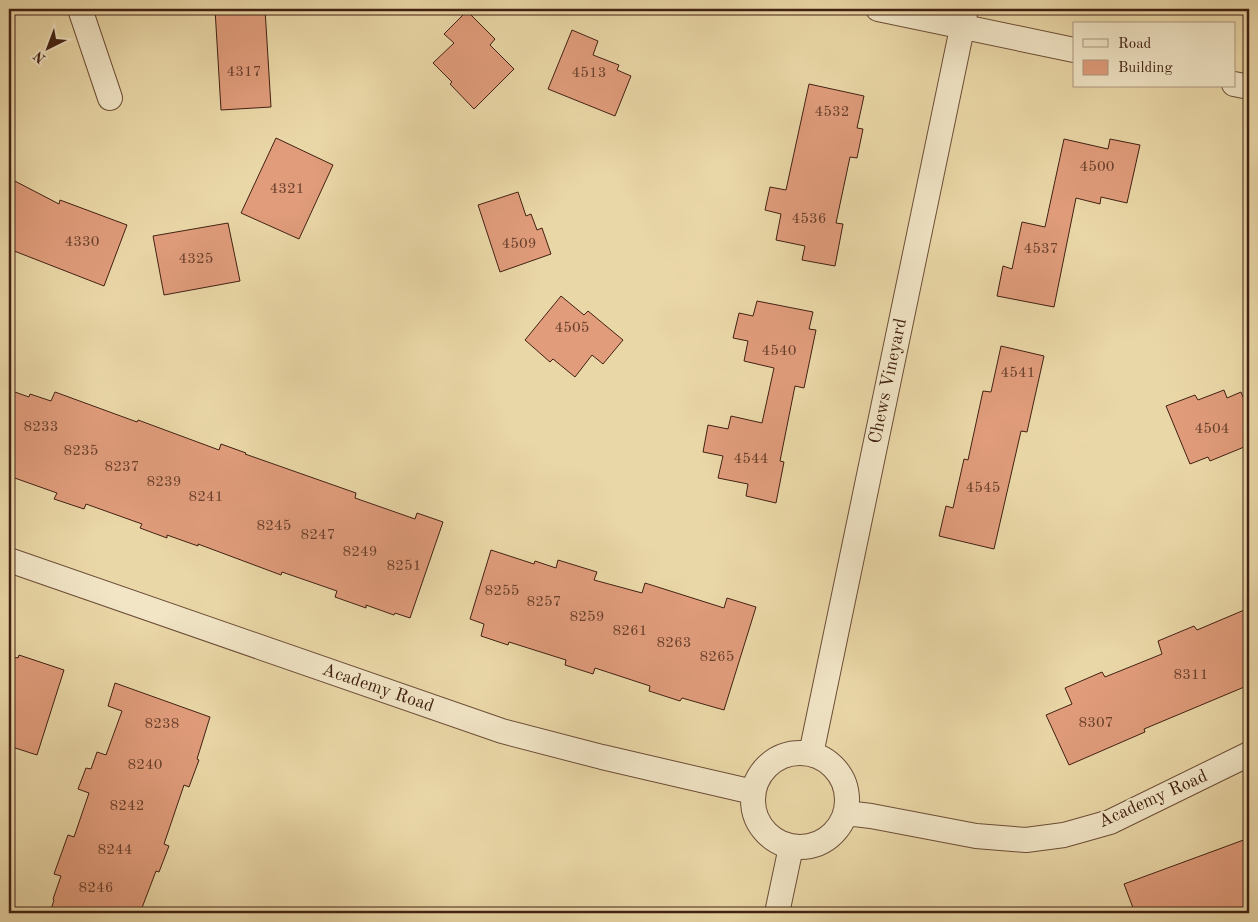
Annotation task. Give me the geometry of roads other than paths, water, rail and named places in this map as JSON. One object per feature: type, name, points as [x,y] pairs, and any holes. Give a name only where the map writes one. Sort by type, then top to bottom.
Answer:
[{"type":"street","points":[[80,9],[110,98]]},
{"type":"street","points":[[878,9],[964,17],[1073,50]]},
{"type":"street","name":"Chews Vineyard","points":[[810,754],[964,17]]},
{"type":"street","points":[[1236,84],[1249,87]]},
{"type":"street","name":"Academy Road","points":[[9,560],[502,731],[602,757],[753,792]]},
{"type":"street","points":[[795,753],[810,754],[824,760],[836,770],[844,783],[847,798],[846,813],[840,826],[831,836],[819,844],[806,848],[791,847],[778,842],[766,833],[757,821],[753,807],[753,792],[758,778],[768,766],[781,757],[795,753]]},
{"type":"street","name":"Academy Road","points":[[846,813],[976,836],[1026,840],[1064,835],[1110,822],[1249,754]]},
{"type":"street","points":[[777,913],[791,847]]}]
